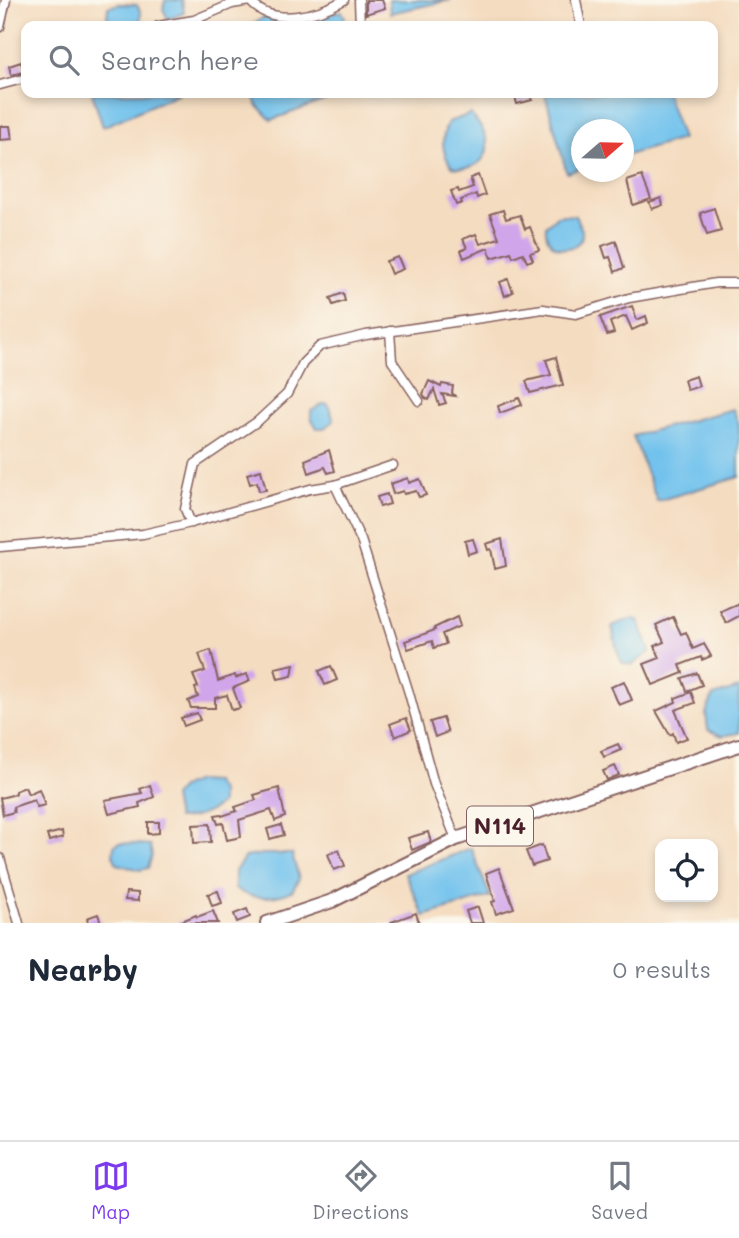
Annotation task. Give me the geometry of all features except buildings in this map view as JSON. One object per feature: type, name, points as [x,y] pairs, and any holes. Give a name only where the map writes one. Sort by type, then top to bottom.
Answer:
[{"type":"highway","name":"N114","points":[[267,923],[332,901],[456,839],[739,745]]},
{"type":"street","points":[[0,27],[6,0]]},
{"type":"street","points":[[188,21],[232,4],[250,1],[265,14],[283,17],[306,14],[344,0]]},
{"type":"street","points":[[359,0],[360,21]]},
{"type":"street","points":[[576,0],[580,21]]},
{"type":"street","points":[[0,85],[21,79]]},
{"type":"street","points":[[191,523],[185,509],[195,464],[258,421],[287,394],[303,363],[320,345],[390,331],[542,309],[576,314],[629,298],[716,283],[739,283],[739,291]]},
{"type":"street","points":[[390,331],[392,361],[419,401]]},
{"type":"street","points":[[0,547],[143,534],[310,489],[335,485],[393,466]]},
{"type":"street","points":[[335,485],[360,540],[410,693],[434,784],[456,839]]},
{"type":"street","points":[[0,858],[19,923]]},
{"type":"water","points":[[165,0],[182,0],[184,13],[168,19],[163,9]]},
{"type":"water","points":[[389,0],[451,0],[390,13]]},
{"type":"water","points":[[120,4],[137,5],[141,13],[140,21],[108,21],[108,7]]},
{"type":"water","points":[[342,11],[346,21],[283,21]]},
{"type":"water","points":[[265,17],[283,21],[258,21]]},
{"type":"water","points":[[94,98],[168,98],[103,127]]},
{"type":"water","points":[[254,98],[331,98],[271,120],[256,104]]},
{"type":"water","points":[[546,98],[668,98],[682,139],[634,153],[634,119],[571,119],[571,172],[567,173]]},
{"type":"water","points":[[471,114],[485,135],[486,153],[483,159],[473,166],[452,167],[444,150],[443,139],[448,122]]},
{"type":"water","points":[[557,216],[575,216],[582,230],[582,239],[571,247],[564,248],[553,245],[546,234],[546,226]]},
{"type":"water","points":[[328,404],[334,421],[324,428],[317,428],[311,418],[311,411]]},
{"type":"water","points":[[733,409],[739,424],[739,477],[657,501],[633,436]]},
{"type":"water","points":[[632,618],[639,621],[650,652],[632,665],[622,663],[612,626]]},
{"type":"water","points":[[739,688],[739,733],[722,736],[708,730],[706,714],[713,696]]},
{"type":"water","points":[[196,781],[214,782],[221,792],[221,804],[200,815],[177,819],[173,797],[181,788]]},
{"type":"water","points":[[119,843],[150,845],[152,856],[148,868],[140,870],[117,864],[113,855],[114,846]]},
{"type":"water","points":[[471,848],[490,896],[424,916],[405,874]]},
{"type":"water","points":[[292,854],[299,879],[292,891],[263,897],[235,889],[235,871],[245,857]]}]
